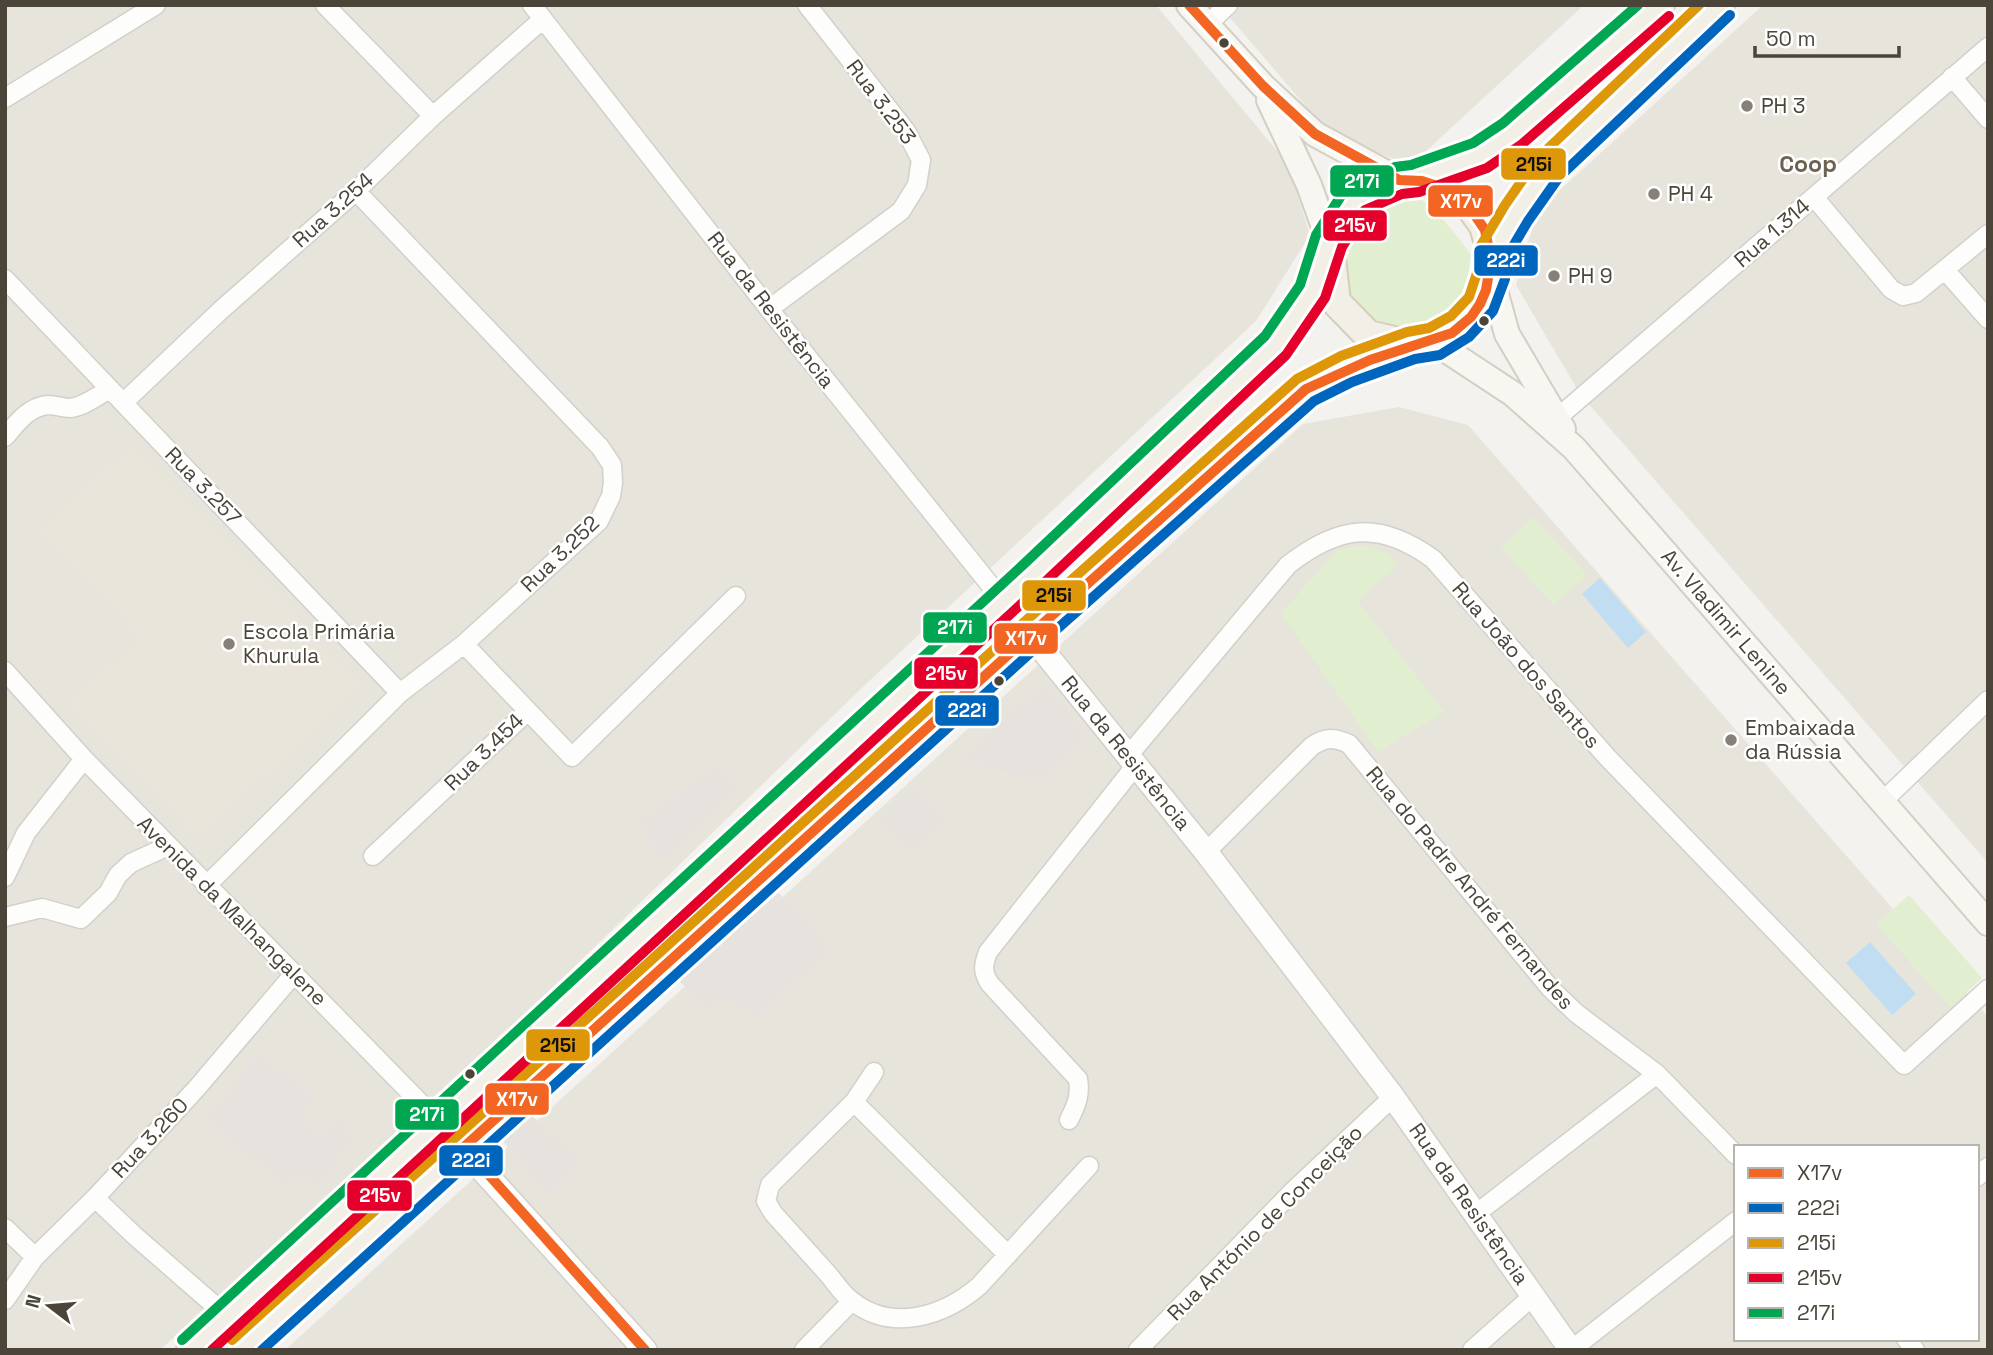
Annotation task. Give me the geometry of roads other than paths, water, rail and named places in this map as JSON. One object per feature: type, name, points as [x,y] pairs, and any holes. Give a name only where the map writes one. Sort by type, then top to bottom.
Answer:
[{"type":"main road","points":[[1189,5],[1263,86],[1315,134],[1407,179],[1442,186],[1467,202],[1484,226],[1491,265]]},
{"type":"main road","points":[[191,1350],[1003,601],[1276,345],[1313,291],[1329,241],[1355,199],[1479,156],[1513,135],[1660,5]]},
{"type":"main road","points":[[241,1350],[1030,635],[1306,389],[1346,369],[1423,344],[1460,327],[1480,304],[1491,265],[1516,213],[1548,168],[1720,5]]},
{"type":"main road","points":[[1263,86],[1297,157],[1329,241],[1336,302],[1368,335],[1423,344]]},
{"type":"main road","name":"Av. Vladimir Lenine","points":[[1491,265],[1507,334],[1554,424],[1988,923]]},
{"type":"main road","name":"Av. Vladimir Lenine","points":[[1423,344],[1513,394],[1554,424]]},
{"type":"street","points":[[5,98],[156,5]]},
{"type":"street","points":[[326,5],[433,116]]},
{"type":"street","name":"Rua 3.253","points":[[769,309],[901,211],[916,185],[922,160],[906,131],[807,5]]},
{"type":"street","points":[[1207,25],[1228,5]]},
{"type":"street","name":"Rua 3.254","points":[[124,402],[221,310],[356,191],[537,12]]},
{"type":"street","name":"Rua da Resistência","points":[[537,12],[769,309],[1206,852],[1393,1097],[1571,1350]]},
{"type":"street","name":"Rua 1.314","points":[[1554,424],[1988,47]]},
{"type":"street","points":[[1952,77],[1988,119]]},
{"type":"street","name":"Rua 3.252","points":[[206,886],[400,693],[464,644],[599,521],[611,496],[612,465],[600,447],[356,191]]},
{"type":"street","points":[[1814,197],[1891,289],[1903,296],[1916,293],[1988,234]]},
{"type":"street","points":[[1945,270],[1988,318]]},
{"type":"street","name":"Rua 3.257","points":[[5,279],[400,693]]},
{"type":"street","points":[[5,437],[26,414],[38,407],[51,405],[69,408],[82,405],[110,389]]},
{"type":"street","name":"Rua João dos Santos","points":[[1069,1120],[1078,1101],[1078,1079],[989,984],[983,964],[988,951],[1132,761],[1289,565],[1313,546],[1336,536],[1366,532],[1394,537],[1414,545],[1433,559],[1607,757],[1904,1065],[1988,989]]},
{"type":"street","points":[[528,711],[572,757],[736,596]]},
{"type":"street","name":"Rua 3.454","points":[[373,856],[528,711],[464,644]]},
{"type":"street","name":"Avenida da Malhangalene","points":[[5,671],[84,760],[464,1147],[645,1350]]},
{"type":"street","points":[[1882,802],[1988,700]]},
{"type":"street","name":"Rua do Padre André Fernandes","points":[[1206,852],[1312,746],[1324,739],[1336,738],[1349,744],[1550,988],[1576,1013],[1657,1074],[1734,1153]]},
{"type":"street","points":[[5,877],[26,833],[84,760]]},
{"type":"street","points":[[5,917],[42,908],[81,919],[108,892],[118,875],[131,863],[168,846]]},
{"type":"street","name":"Rua 3.260","points":[[5,1300],[35,1257],[95,1198],[196,1089],[293,975]]},
{"type":"street","points":[[874,1072],[854,1102],[770,1185],[766,1201],[773,1213],[852,1301],[870,1312],[915,1318],[939,1312],[962,1300],[1008,1255],[1089,1166]]},
{"type":"street","points":[[1477,1213],[1657,1074]]},
{"type":"street","name":"Rua António de Conceição","points":[[1138,1350],[1293,1191],[1393,1097]]},
{"type":"street","points":[[854,1102],[1008,1255]]},
{"type":"street","points":[[95,1198],[228,1317]]},
{"type":"street","points":[[1571,1350],[1734,1222]]},
{"type":"street","points":[[5,1228],[35,1257]]},
{"type":"street","points":[[1472,1350],[1534,1295]]},
{"type":"street","points":[[804,1350],[852,1301]]},
{"type":"water","points":[[1600,578],[1646,632],[1628,648],[1582,594]]},
{"type":"water","points":[[1870,942],[1916,994],[1892,1015],[1846,963]]},
{"type":"place","name":"PH 3","points":[[1747,106]]},
{"type":"place","name":"PH 4","points":[[1654,194]]},
{"type":"place","name":"PH 9","points":[[1554,276]]},
{"type":"place","name":"Escola Primária Khurula","points":[[229,644]]},
{"type":"place","name":"Embaixada da Rússia","points":[[1731,740]]},
{"type":"district","name":"Coop","points":[[1808,164]]}]
